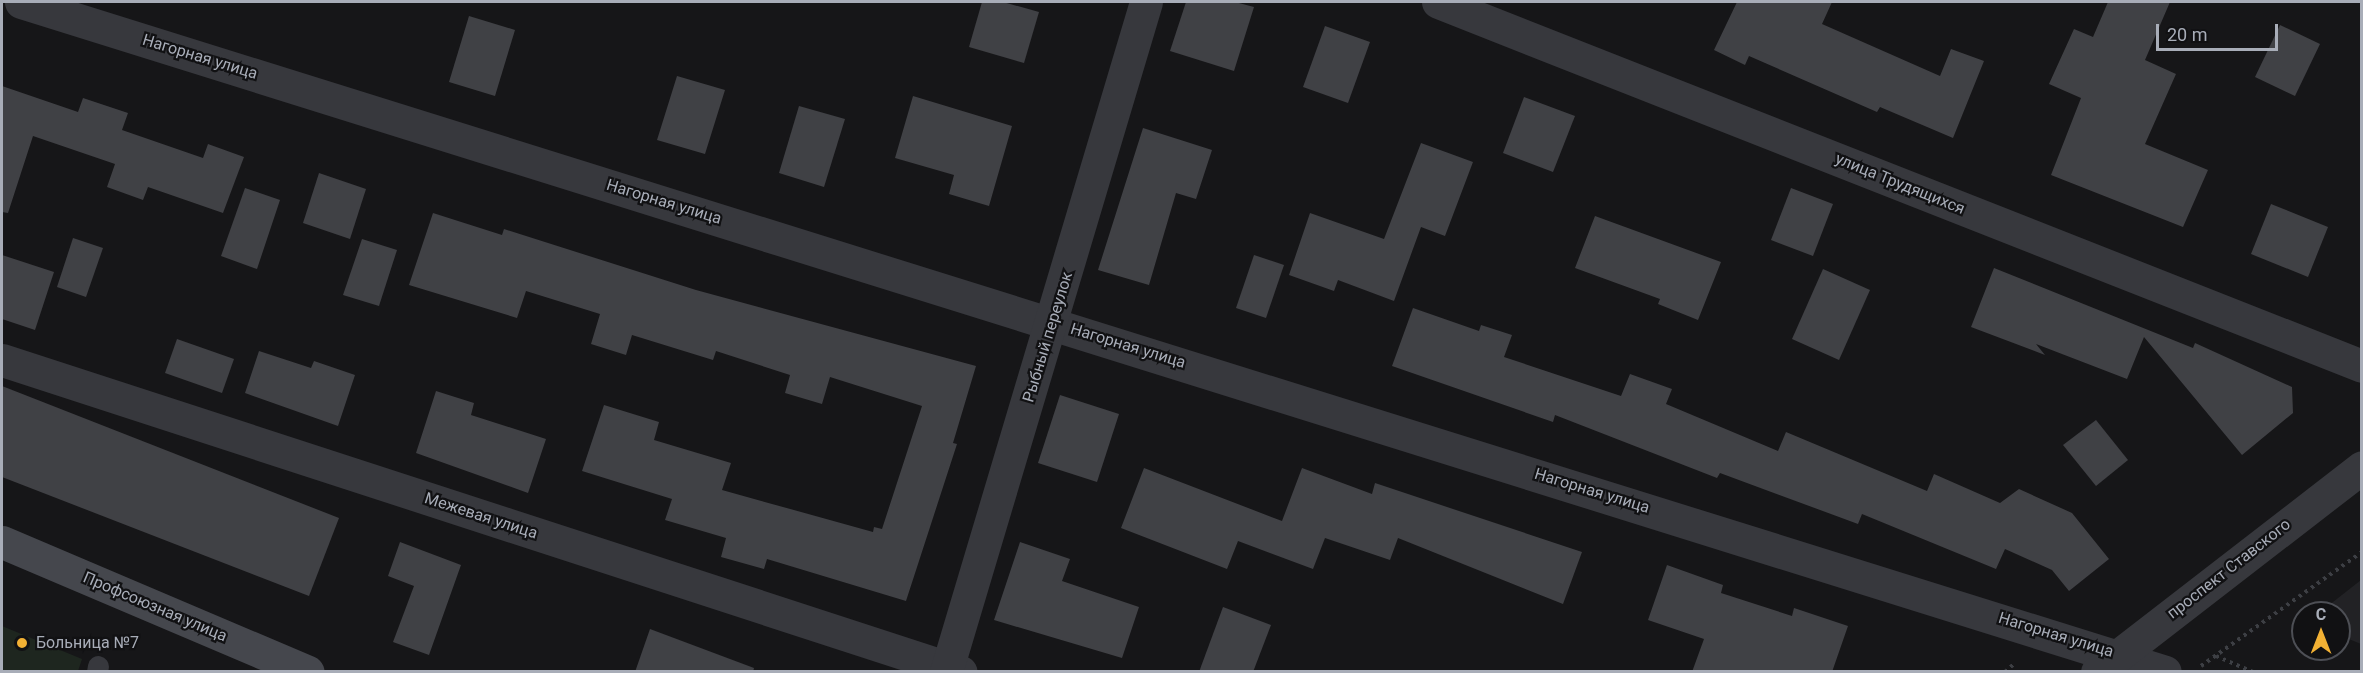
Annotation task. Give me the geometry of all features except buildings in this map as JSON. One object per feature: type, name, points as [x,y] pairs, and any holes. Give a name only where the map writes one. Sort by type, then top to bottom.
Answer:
[{"type":"main road","name":"Профсоюзная улица","points":[[2,542],[308,672]]},
{"type":"street","name":"Нагорная улица","points":[[21,2],[1053,323],[2108,663],[2165,672]]},
{"type":"street","name":"Рыбный переулок","points":[[952,670],[1146,2]]},
{"type":"street","name":"улица Трудящихся","points":[[1438,2],[2361,366]]},
{"type":"street","name":"Межевая улица","points":[[2,360],[952,670]]},
{"type":"street","name":"проспект Ставского","points":[[2108,663],[2361,466]]},
{"type":"path","points":[[2193,672],[2361,552]]},
{"type":"path","points":[[2216,656],[2253,672]]},
{"type":"shaded area","points":[[2361,580],[2361,644],[2351,640],[2351,601],[2334,601]]},
{"type":"shaded area","name":"Больница №7","points":[[2,626],[82,659],[78,671],[2,671]]},
{"type":"place","name":"Больница №7","points":[[22,643]]}]
